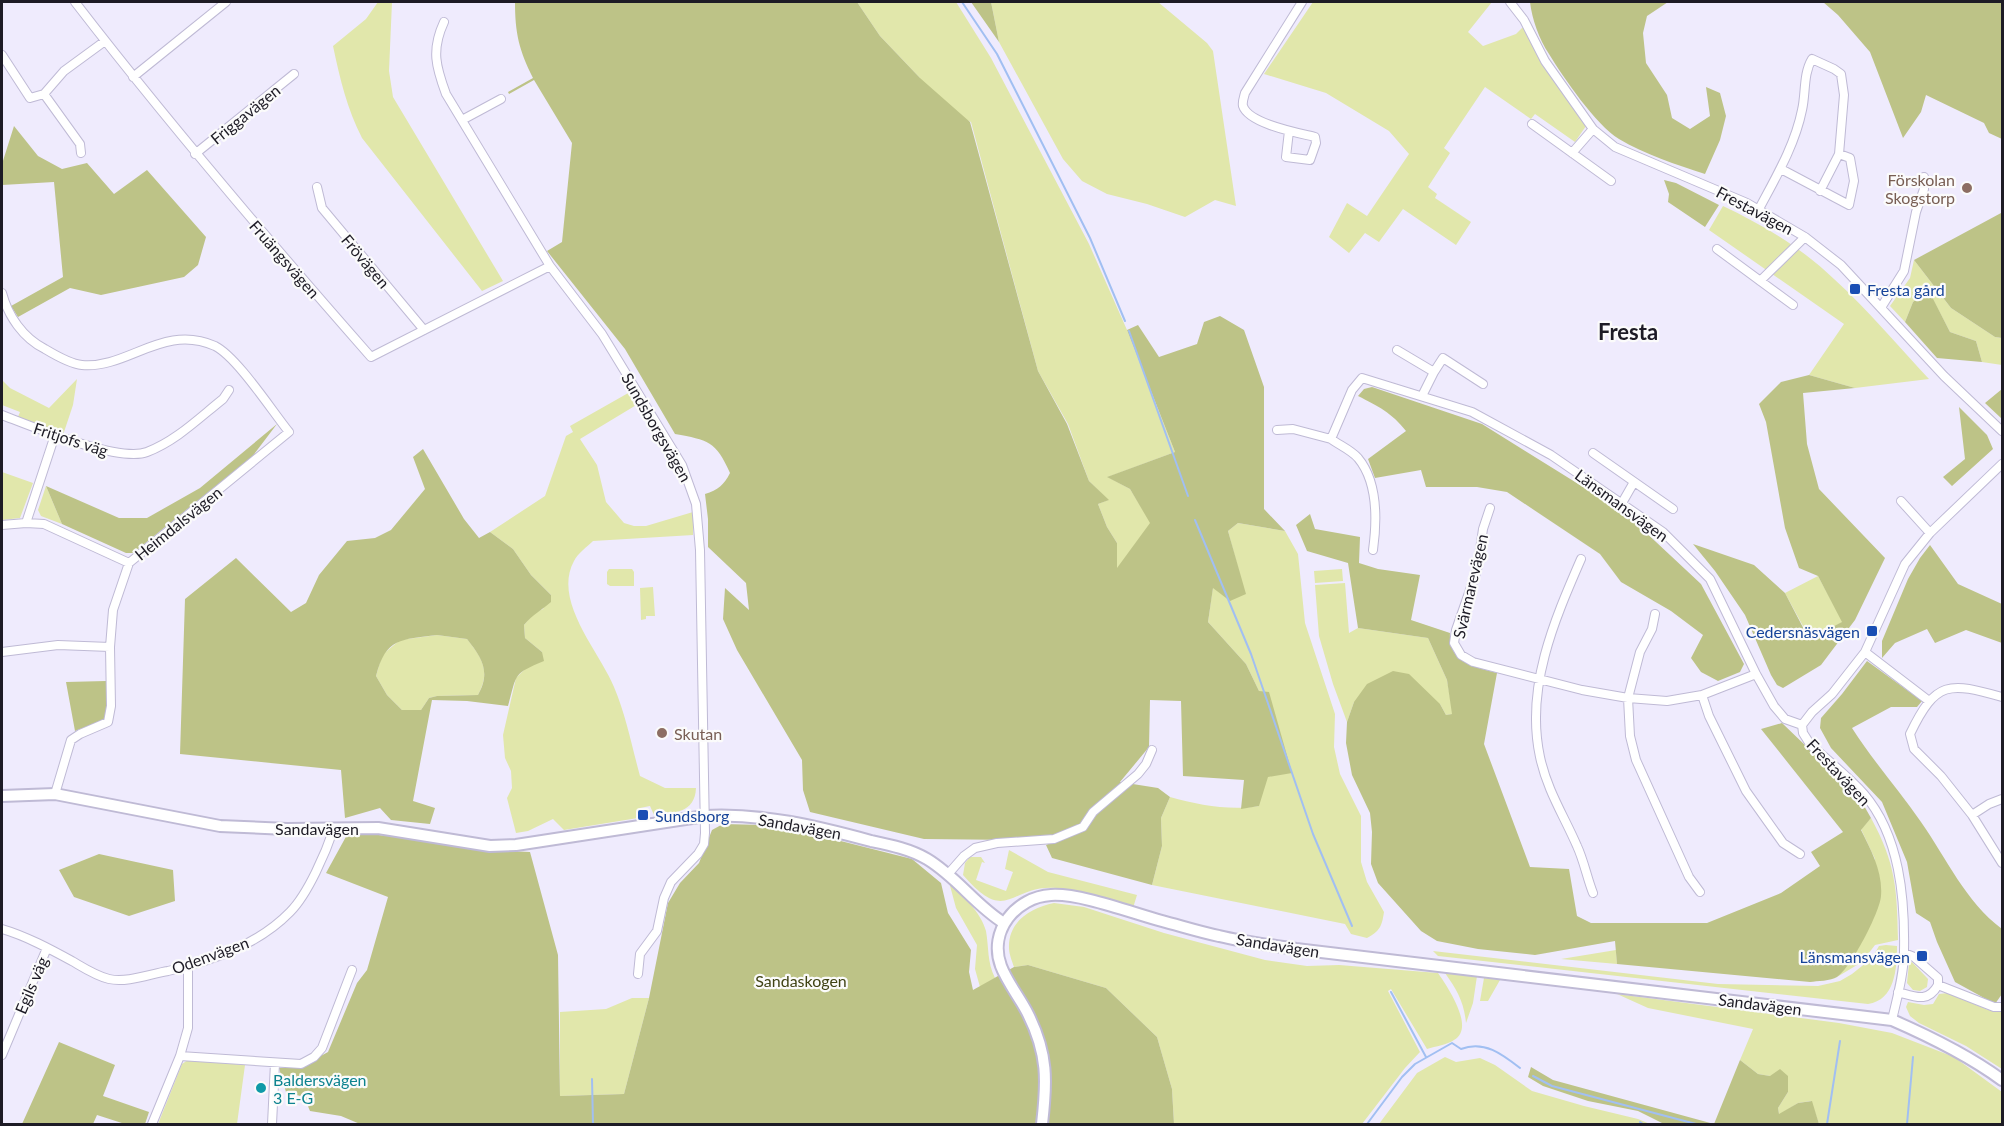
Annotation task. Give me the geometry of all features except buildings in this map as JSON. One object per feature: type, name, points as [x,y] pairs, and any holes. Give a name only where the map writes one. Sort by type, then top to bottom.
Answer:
[{"type":"street","name":"Fruängsvägen","points":[[75,2],[195,154],[371,357],[550,266]]},
{"type":"street","points":[[133,78],[226,2]]},
{"type":"street","points":[[1290,131],[1286,157],[1310,160],[1316,143],[1315,137],[1290,131],[1249,115],[1243,107],[1243,100],[1245,93],[1302,2]]},
{"type":"street","name":"Frestavägen","points":[[1510,2],[1524,20],[1545,61],[1593,129],[1616,147],[1759,209],[1806,237],[1841,265],[1882,306],[1944,376],[2002,431]]},
{"type":"street","name":"Sundsborgsvägen","points":[[444,22],[438,34],[435,54],[446,94],[550,266],[602,334],[622,365],[682,465],[696,504],[700,550],[705,816]]},
{"type":"street","points":[[2,55],[30,98],[44,94],[64,70],[105,41]]},
{"type":"street","points":[[1759,209],[1781,169],[1792,142],[1802,110],[1808,67],[1812,59],[1841,74],[1844,95],[1839,154],[1820,191]]},
{"type":"street","name":"Friggavägen","points":[[195,154],[294,74]]},
{"type":"street","points":[[44,94],[80,144],[81,153]]},
{"type":"street","points":[[462,120],[501,99]]},
{"type":"street","points":[[1532,124],[1611,181]]},
{"type":"street","points":[[1572,153],[1593,129]]},
{"type":"street","points":[[1781,169],[1849,205],[1854,181],[1850,158],[1839,154]]},
{"type":"street","points":[[1882,306],[1904,271],[1916,212],[1924,189],[1924,177]]},
{"type":"street","name":"Frövägen","points":[[317,187],[322,208],[424,330]]},
{"type":"street","points":[[1760,281],[1806,237]]},
{"type":"street","points":[[1717,249],[1793,304]]},
{"type":"street","points":[[2,293],[10,316],[2,320]]},
{"type":"street","name":"Heimdalsvägen","points":[[10,316],[24,334],[39,346],[81,365],[101,364],[166,341],[199,341],[216,347],[230,356],[289,432],[129,563],[113,610],[110,647],[111,706],[108,722],[71,740],[55,794]]},
{"type":"street","points":[[1397,350],[1434,372]]},
{"type":"street","points":[[1422,396],[1443,358],[1483,384]]},
{"type":"street","name":"Länsmansvägen","points":[[1331,439],[1352,390],[1362,378],[1472,412],[1551,455],[1663,532],[1710,579],[1774,706],[1785,719],[1802,725]]},
{"type":"street","name":"Fritjofs väg","points":[[2,415],[56,435],[120,454],[145,453],[170,441],[223,399],[229,390]]},
{"type":"street","points":[[1276,430],[1293,429],[1331,439],[1357,457],[1369,476],[1376,527],[1373,550]]},
{"type":"street","points":[[26,523],[56,435]]},
{"type":"street","points":[[1593,453],[1673,509]]},
{"type":"street","name":"Frestavägen","points":[[1892,1020],[1904,953],[1902,890],[1888,833],[1864,795],[1810,744],[1803,734],[1802,725],[1812,712],[1832,694],[1865,652],[1905,564],[1930,533],[2002,464]]},
{"type":"street","points":[[1622,504],[1634,482]]},
{"type":"street","points":[[1901,501],[1930,533]]},
{"type":"street","name":"Svärmarevägen","points":[[1490,508],[1483,529],[1477,570],[1456,630],[1454,643],[1461,655],[1473,663],[1582,690],[1628,698],[1667,701],[1702,695],[1756,674]]},
{"type":"street","points":[[2,525],[44,524],[129,563]]},
{"type":"street","points":[[1581,559],[1555,618],[1539,679],[1536,695],[1537,737],[1540,758],[1558,810],[1578,847],[1593,894]]},
{"type":"street","points":[[1655,614],[1652,629],[1640,652],[1628,698],[1630,736],[1636,760],[1689,877],[1700,892]]},
{"type":"street","points":[[2,652],[58,645],[110,647]]},
{"type":"street","points":[[1865,652],[1929,701]]},
{"type":"street","points":[[2002,696],[1973,689],[1949,687],[1929,701],[1910,734],[1914,749],[1941,776],[1972,815],[2002,863]]},
{"type":"street","points":[[1702,695],[1709,716],[1746,791],[1783,843],[1800,854]]},
{"type":"street","points":[[950,873],[964,856],[975,848],[997,843],[1054,839],[1083,827],[1094,812],[1138,774],[1146,764],[1152,750]]},
{"type":"street","name":"Sandavägen","points":[[2,796],[55,794],[220,826],[287,829],[378,828],[490,846],[516,845],[705,816],[725,815],[804,824],[908,850],[925,857],[950,873],[993,916],[1004,923],[1016,908],[1032,899],[1051,895],[1078,898],[1219,936],[1296,949],[1892,1020]]},
{"type":"street","points":[[1972,815],[2002,799]]},
{"type":"street","points":[[638,974],[640,954],[657,932],[664,898],[671,882],[692,861],[704,844],[705,816]]},
{"type":"street","name":"Odenvägen","points":[[2,929],[111,979],[132,978],[188,966],[226,953],[263,935],[291,911],[314,876],[334,828]]},
{"type":"street","points":[[1004,923],[998,947],[1000,965],[1028,1014],[1044,1058],[1047,1086],[1042,1125]]},
{"type":"street","name":"Egils väg","points":[[2,1051],[47,948]]},
{"type":"street","points":[[1898,992],[1915,997],[1927,997],[1934,993],[1938,985],[1938,978],[1914,957],[1904,953]]},
{"type":"street","points":[[152,1125],[180,1056],[188,1028],[188,966]]},
{"type":"street","points":[[180,1056],[301,1064],[314,1057],[322,1048],[352,970]]},
{"type":"street","points":[[1938,985],[1994,1007],[2002,1007]]},
{"type":"street","points":[[1892,1020],[1927,1035],[1978,1062],[2002,1080]]},
{"type":"street","points":[[272,1125],[275,1063]]},
{"type":"green space","points":[[378,2],[392,2],[389,71],[393,97],[503,281],[482,291],[362,138],[348,105],[333,46],[366,19]]},
{"type":"green space","points":[[515,2],[857,2],[880,36],[920,78],[970,122],[1038,371],[1067,424],[1089,481],[1109,500],[1098,504],[1107,527],[1117,543],[1117,568],[1150,523],[1130,489],[1107,477],[1175,452],[1127,330],[1138,325],[1159,357],[1197,344],[1204,322],[1220,316],[1244,330],[1264,387],[1264,509],[1285,531],[1238,523],[1228,531],[1246,594],[1230,601],[1213,588],[1208,622],[1246,664],[1259,691],[1269,692],[1292,773],[1268,777],[1259,806],[1241,809],[1244,780],[1183,776],[1181,701],[1150,700],[1149,747],[1120,782],[1158,788],[1170,797],[1161,818],[1162,846],[1152,885],[1052,858],[1046,845],[1078,832],[1016,840],[924,839],[810,812],[803,790],[802,760],[737,650],[723,619],[725,588],[749,610],[746,583],[708,547],[705,494],[720,486],[730,473],[725,462],[710,444],[696,438],[675,434],[625,349],[547,251],[562,242],[572,143],[534,80],[509,94],[508,92],[533,78],[519,41]]},
{"type":"green space","points":[[701,2],[920,78],[880,36],[857,2],[956,2],[991,58],[1089,244],[1127,330],[1175,452],[1108,477],[1130,489],[1151,523],[1117,569],[1117,543],[1107,527],[1098,504],[1108,500],[1089,481],[1068,424],[1038,371],[971,122]]},
{"type":"green space","points":[[971,2],[991,2],[999,42]]},
{"type":"green space","points":[[991,2],[1158,2],[1207,43],[1213,51],[1236,206],[1215,200],[1185,217],[1107,194],[1082,181],[1063,159],[999,42]]},
{"type":"green space","points":[[1313,2],[1492,2],[1468,32],[1483,46],[1516,34],[1524,26],[1586,126],[1575,142],[1535,114],[1531,119],[1485,87],[1444,148],[1450,153],[1428,187],[1437,194],[1435,198],[1471,222],[1456,245],[1403,209],[1379,242],[1365,233],[1349,253],[1329,237],[1347,203],[1367,216],[1409,154],[1389,131],[1326,93],[1264,74]]},
{"type":"green space","points":[[1530,2],[1668,2],[1647,16],[1643,33],[1646,63],[1667,95],[1672,118],[1690,129],[1710,116],[1706,87],[1720,93],[1726,116],[1720,140],[1705,174],[1639,150],[1619,139],[1600,123],[1571,87],[1545,48],[1532,15]]},
{"type":"green space","points":[[1823,2],[2002,2],[2002,139],[1989,133],[1984,123],[1926,95],[1921,112],[1903,138],[1870,52],[1838,15]]},
{"type":"green space","points":[[14,126],[38,156],[62,169],[87,163],[114,194],[147,170],[206,237],[198,265],[184,277],[101,295],[70,288],[18,317],[11,306],[63,277],[54,182],[2,185],[2,164]]},
{"type":"green space","points":[[1664,180],[1676,183],[1719,205],[1705,227],[1668,202],[1669,194]]},
{"type":"green space","points":[[1723,206],[1782,238],[1809,257],[1859,303],[1929,379],[1855,388],[1809,375],[1844,324],[1709,230]]},
{"type":"green space","points":[[2002,211],[2002,338],[1995,337],[1951,308],[1914,260]]},
{"type":"green space","points":[[1914,260],[1951,308],[1995,337],[2002,338],[2002,365],[1982,362],[1976,341],[1950,332],[1928,290],[1913,302],[1905,322],[1890,306],[1910,278]]},
{"type":"green space","points":[[1928,289],[1950,332],[1976,341],[1982,362],[1937,358],[1905,322],[1913,302]]},
{"type":"green space","points":[[1809,375],[1855,388],[1803,393],[1807,444],[1819,489],[1885,558],[1855,620],[1821,665],[1783,688],[1777,685],[1771,675],[1745,615],[1693,544],[1754,565],[1785,593],[1809,639],[1842,622],[1818,576],[1799,568],[1785,528],[1766,422],[1759,404],[1781,382]]},
{"type":"green space","points":[[77,379],[73,405],[63,435],[17,419],[20,412],[2,405],[2,380],[10,388],[49,408]]},
{"type":"green space","points":[[1372,387],[1482,424],[1625,513],[1701,584],[1744,664],[1740,672],[1718,681],[1701,672],[1691,658],[1703,635],[1671,611],[1621,582],[1600,554],[1507,492],[1477,487],[1426,487],[1421,470],[1375,478],[1368,459],[1406,431],[1384,410],[1358,396],[1364,389]]},
{"type":"green space","points":[[2002,389],[2002,419],[1985,403]]},
{"type":"green space","points":[[630,392],[638,404],[580,439],[597,465],[606,502],[624,523],[634,526],[646,526],[693,512],[693,535],[593,541],[574,561],[569,576],[569,593],[581,626],[614,687],[640,776],[665,788],[696,788],[695,796],[688,807],[676,812],[654,815],[650,806],[640,808],[638,818],[564,830],[553,819],[528,831],[516,833],[507,798],[512,788],[511,771],[505,758],[503,735],[516,678],[542,652],[525,638],[524,625],[534,613],[543,609],[551,595],[531,575],[513,549],[490,532],[545,496],[566,436],[573,432],[570,426]]},
{"type":"green space","points":[[1959,407],[1987,435],[1993,449],[1952,486],[1943,477],[1965,459]]},
{"type":"green space","points":[[277,424],[252,457],[133,553],[126,553],[62,524],[46,486],[119,518],[147,518],[200,488]]},
{"type":"green space","points":[[423,449],[464,519],[479,538],[490,532],[513,549],[531,575],[551,595],[551,602],[524,625],[525,638],[542,652],[544,661],[521,672],[515,681],[508,706],[432,700],[413,801],[435,808],[430,824],[391,820],[380,808],[345,818],[341,770],[180,754],[185,599],[236,558],[291,612],[306,603],[319,575],[347,541],[375,538],[391,530],[425,489],[413,457]],"holes":[[[437,635],[467,639],[483,666],[484,679],[478,695],[437,696],[429,698],[421,710],[402,710],[387,695],[376,676],[385,654],[397,643]]]},
{"type":"green space","points":[[2,472],[33,483],[20,518],[2,520]]},
{"type":"green space","points":[[46,486],[62,524],[41,516],[38,510]]},
{"type":"green space","points":[[1310,514],[1315,529],[1360,537],[1359,563],[1378,569],[1420,575],[1411,620],[1450,633],[1453,651],[1458,657],[1471,665],[1497,673],[1484,744],[1530,867],[1569,869],[1577,916],[1591,923],[1707,923],[1781,893],[1820,866],[1811,852],[1843,832],[1761,729],[1782,723],[1859,797],[1871,818],[1861,830],[1878,870],[1881,896],[1876,914],[1864,939],[1843,972],[1831,979],[1810,982],[1617,964],[1615,941],[1535,955],[1478,949],[1437,941],[1421,931],[1378,883],[1371,864],[1370,813],[1352,775],[1346,743],[1347,722],[1354,702],[1367,684],[1393,671],[1409,674],[1440,704],[1446,715],[1452,714],[1447,680],[1428,638],[1358,628],[1348,563],[1307,551],[1296,525]]},
{"type":"green space","points":[[1238,523],[1285,531],[1298,554],[1305,623],[1335,714],[1334,747],[1340,774],[1361,816],[1361,862],[1367,882],[1384,912],[1380,928],[1367,938],[1351,934],[1345,924],[1152,885],[1162,846],[1161,818],[1170,797],[1214,806],[1237,808],[1259,806],[1259,691],[1246,664],[1208,622],[1213,587],[1245,594],[1228,531]]},
{"type":"green space","points":[[1930,545],[1958,584],[2002,604],[2002,643],[1966,630],[1935,643],[1927,629],[1895,643],[1882,658],[1882,641],[1908,579]]},
{"type":"green space","points":[[609,569],[632,569],[634,586],[607,584]]},
{"type":"green space","points":[[1342,569],[1343,581],[1315,583],[1314,571]]},
{"type":"green space","points":[[1818,576],[1843,622],[1810,639],[1785,593]]},
{"type":"green space","points":[[1345,583],[1349,633],[1358,628],[1428,638],[1447,680],[1453,714],[1446,715],[1440,704],[1354,702],[1347,722],[1319,636],[1315,585]]},
{"type":"green space","points":[[653,587],[655,616],[646,616],[646,619],[641,620],[640,588]]},
{"type":"green space","points":[[437,635],[467,639],[477,652],[484,672],[478,695],[437,696],[429,698],[421,710],[402,710],[387,695],[376,676],[382,655],[400,640]]},
{"type":"green space","points":[[1867,661],[1922,701],[1917,707],[1891,707],[1852,728],[1921,822],[1967,893],[1977,906],[2002,929],[2002,994],[1995,1004],[1955,982],[1930,922],[1916,913],[1907,862],[1882,802],[1831,748],[1820,728],[1821,718]]},
{"type":"green space","points":[[106,681],[106,719],[75,731],[66,682]]},
{"type":"green space","points":[[1871,818],[1886,849],[1894,877],[1898,940],[1875,945],[1862,962],[1837,977],[1853,958],[1875,859],[1861,829]]},
{"type":"green space","name":"Sandaskogen","points":[[723,824],[763,825],[805,832],[912,859],[941,883],[948,913],[971,950],[969,972],[973,990],[1014,967],[1028,965],[1106,988],[1157,1037],[1172,1089],[1174,1124],[360,1124],[341,1116],[310,1111],[304,1097],[286,1092],[279,1068],[301,1067],[328,1052],[357,983],[367,970],[388,897],[326,873],[348,833],[530,852],[558,955],[560,1096],[624,1094],[649,998],[668,903],[680,883],[699,863],[712,830]]},
{"type":"green space","points":[[1009,850],[1048,872],[1137,895],[1133,908],[1057,888],[1041,888],[1000,901],[978,890],[963,875],[965,863],[970,857],[981,857],[985,863],[982,862],[976,880],[1006,891],[1013,872],[1005,869]]},
{"type":"green space","points":[[99,854],[173,870],[175,901],[129,916],[74,897],[59,870]]},
{"type":"green space","points":[[949,882],[976,911],[984,924],[989,961],[995,978],[980,987],[975,969],[977,945],[956,908]]},
{"type":"green space","points":[[1054,903],[1084,907],[1164,933],[1265,960],[1307,966],[1339,965],[1438,973],[1458,1007],[1462,1026],[1460,1034],[1448,1043],[1427,1049],[1391,989],[1388,991],[1420,1052],[1362,1124],[1174,1124],[1172,1089],[1157,1037],[1106,988],[1028,965],[1014,967],[1009,948],[1012,930],[1029,912]]},
{"type":"green space","points":[[1879,946],[1897,946],[1893,982],[1884,996],[1868,1004],[1438,956],[1433,951],[1718,984],[1818,986],[1840,981],[1852,974],[1872,958]]},
{"type":"green space","points":[[1616,950],[1617,964],[1561,959]]},
{"type":"green space","points":[[1912,962],[1928,979],[1927,987],[1920,991],[1913,990],[1907,983],[1909,963]]},
{"type":"green space","points":[[1445,973],[1477,976],[1473,1003],[1466,1023],[1459,996]]},
{"type":"green space","points":[[1484,978],[1500,980],[1488,1001],[1480,1001]]},
{"type":"green space","points":[[1948,993],[1988,1010],[2002,1012],[2002,1069],[1966,1046],[1919,1023],[1910,1016],[1906,1007],[1908,1002],[1933,1004],[1939,994]]},
{"type":"green space","points":[[1617,994],[1839,1023],[1892,1033],[1954,1057],[2002,1092],[2002,1124],[1819,1124],[1811,1101],[1798,1103],[1779,1115],[1778,1108],[1788,1092],[1770,1076],[1758,1074],[1740,1060],[1753,1029],[1648,1008]]},
{"type":"green space","points":[[632,998],[649,998],[624,1094],[560,1096],[560,1012],[606,1009]]},
{"type":"green space","points":[[59,1042],[115,1065],[103,1096],[149,1112],[145,1124],[125,1124],[97,1115],[93,1124],[22,1124]]},
{"type":"green space","points":[[1445,1057],[1456,1062],[1480,1058],[1495,1065],[1532,1091],[1650,1124],[1379,1124],[1417,1073]]},
{"type":"green space","points":[[188,1060],[245,1065],[237,1124],[158,1124],[182,1064]]},
{"type":"green space","points":[[1740,1060],[1758,1074],[1770,1076],[1780,1069],[1788,1076],[1788,1092],[1778,1108],[1779,1114],[1798,1103],[1812,1101],[1819,1124],[1714,1124]]},
{"type":"green space","points":[[1531,1067],[1553,1080],[1714,1124],[1664,1124],[1638,1111],[1588,1101],[1543,1086],[1528,1077]]},
{"type":"waterway","points":[[962,2],[997,54],[1090,238],[1125,321]]},
{"type":"waterway","points":[[1129,331],[1188,496]]},
{"type":"waterway","points":[[1195,520],[1251,654],[1313,834],[1352,926]]},
{"type":"waterway","points":[[1391,992],[1426,1057]]},
{"type":"waterway","points":[[1827,1124],[1840,1041]]},
{"type":"waterway","points":[[1367,1124],[1402,1077],[1415,1064],[1452,1043],[1461,1049],[1485,1047],[1520,1068]]},
{"type":"waterway","points":[[1907,1124],[1913,1057]]},
{"type":"waterway","points":[[1533,1076],[1552,1086],[1696,1124]]},
{"type":"waterway","points":[[592,1079],[593,1124]]},
{"type":"place","name":"Förskolan Skogstorp","points":[[1967,188]]},
{"type":"place","name":"Fresta gård","points":[[1855,289]]},
{"type":"place","name":"Cedersnäsvägen","points":[[1872,631]]},
{"type":"place","name":"Skutan","points":[[662,733]]},
{"type":"place","name":"Sundsborg","points":[[643,815]]},
{"type":"place","name":"Länsmansvägen","points":[[1922,956]]},
{"type":"place","name":"Baldersvägen 3 E-G","points":[[261,1088]]},
{"type":"district","name":"Fresta","points":[[1628,331]]}]
